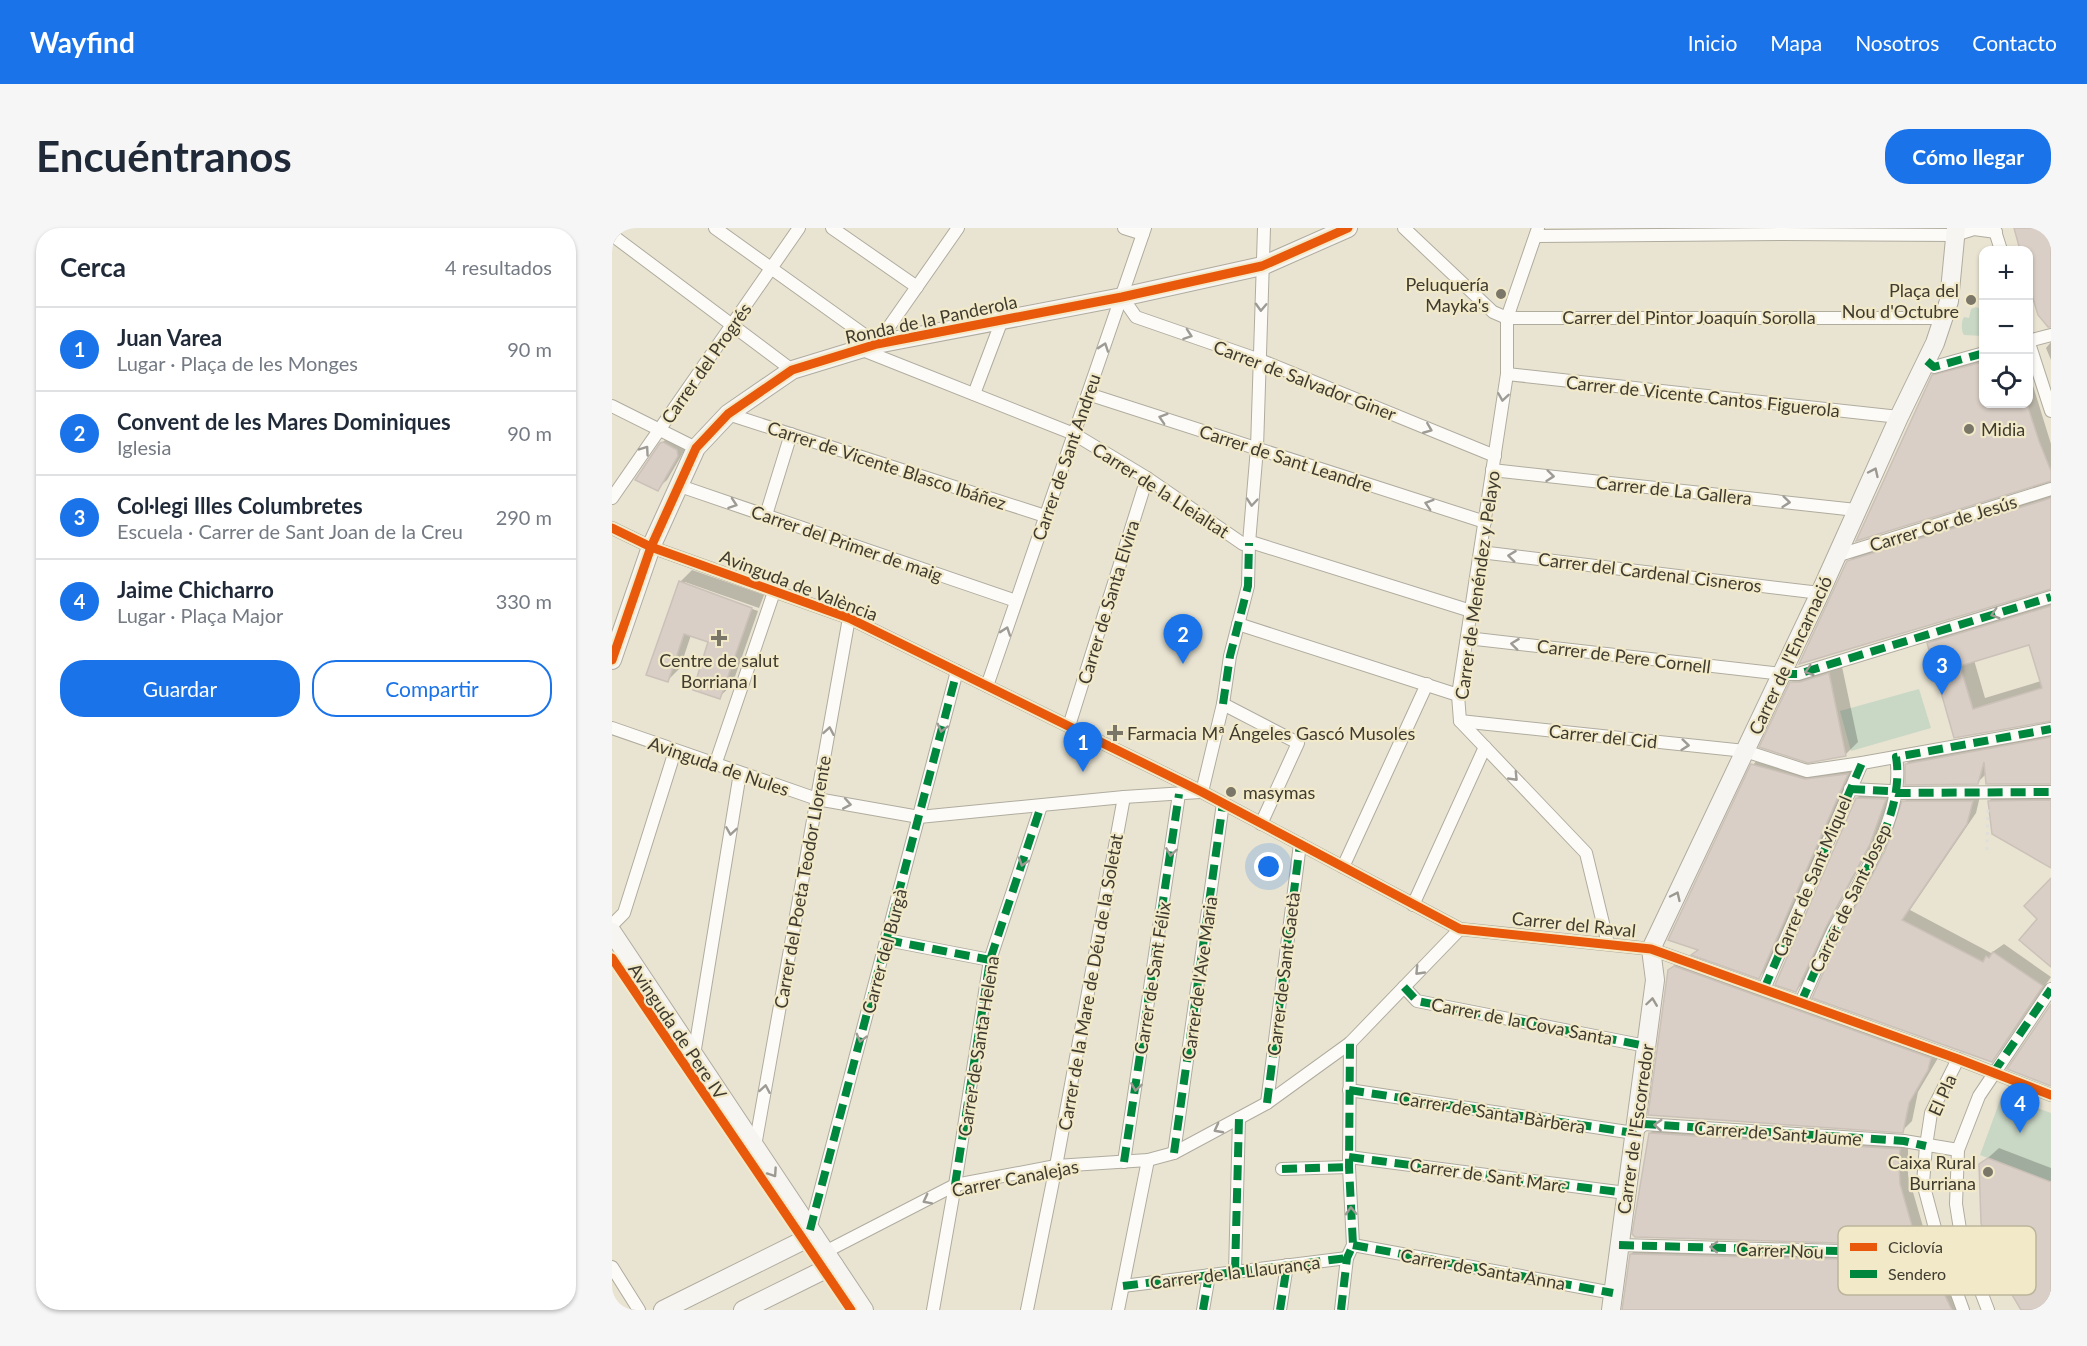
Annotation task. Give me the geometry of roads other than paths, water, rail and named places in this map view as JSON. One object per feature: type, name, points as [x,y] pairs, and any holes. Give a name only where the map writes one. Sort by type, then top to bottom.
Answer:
[{"type":"street","name":"Carrer de la Lleialtat","points":[[716,228],[771,268],[868,346],[974,394],[1074,434],[1147,478],[1243,544],[1254,543],[1471,611]]},
{"type":"street","name":"Carrer del Progrés","points":[[612,498],[799,228]]},
{"type":"street","points":[[832,228],[917,287]]},
{"type":"street","points":[[1124,228],[1144,231]]},
{"type":"street","points":[[1202,792],[1223,704],[1230,656],[1248,586],[1249,543],[1257,448],[1264,228]]},
{"type":"street","name":"Ronda de la Panderola","points":[[612,660],[651,547],[677,485],[696,448],[728,414],[792,370],[868,346],[1122,297],[1262,266],[1348,228]]},
{"type":"street","points":[[1404,228],[1494,312],[1507,318],[1538,232],[1956,231],[1974,229],[1995,230],[2000,246]]},
{"type":"street","points":[[868,346],[917,287],[956,229]]},
{"type":"street","name":"Carrer de Sant Andreu","points":[[987,686],[1144,231]]},
{"type":"street","points":[[1956,231],[1949,301],[1927,361],[1934,367],[1980,354]]},
{"type":"street","points":[[612,235],[792,370]]},
{"type":"street","name":"Carrer de Salvador Giner","points":[[1122,297],[1136,317],[1260,360],[1494,456]]},
{"type":"street","name":"Carrer del Pintor Joaquín Sorolla","points":[[1507,318],[1944,318]]},
{"type":"street","name":"Carrer de Menéndez y Pelayo","points":[[1507,318],[1507,374],[1458,695],[1460,721],[1586,853],[1608,944]]},
{"type":"street","points":[[974,394],[1002,320]]},
{"type":"street","points":[[2033,340],[2051,335]]},
{"type":"street","points":[[2033,354],[2051,411]]},
{"type":"street","name":"Carrer de l'Encarnació","points":[[1651,949],[1927,361]]},
{"type":"street","name":"Carrer de Vicente Cantos Figuerola","points":[[1507,374],[1899,417]]},
{"type":"street","name":"Carrer de Sant Leandre","points":[[1088,394],[1485,522]]},
{"type":"street","points":[[612,406],[696,448]]},
{"type":"street","name":"Carrer de Vicente Blasco Ibáñez","points":[[728,414],[1046,516]]},
{"type":"street","points":[[766,515],[791,434]]},
{"type":"street","name":"Carrer de La Gallera","points":[[1492,470],[1856,510]]},
{"type":"street","name":"Carrer de Santa Elvira","points":[[1069,726],[1147,478]]},
{"type":"street","name":"Carrer del Primer de maig","points":[[677,485],[1017,601]]},
{"type":"street","name":"Carrer Cor de Jesús","points":[[1836,556],[2051,489]]},
{"type":"street","name":"Avinguda de València","points":[[612,528],[651,547],[849,618],[1202,792]]},
{"type":"street","name":"Carrer del Cardenal Cisneros","points":[[1480,552],[1820,593]]},
{"type":"street","points":[[715,765],[774,592]]},
{"type":"street","name":"Carrer de Pere Cornell","points":[[1467,638],[1798,674],[2051,597]]},
{"type":"street","name":"Carrer del Poeta Teodor Llorente","points":[[754,1146],[849,618]]},
{"type":"street","points":[[1238,624],[1458,695]]},
{"type":"street","name":"Carrer del Burgà","points":[[812,1232],[957,671]]},
{"type":"street","points":[[1343,867],[1427,684]]},
{"type":"street","points":[[1223,704],[1298,743],[1261,824]]},
{"type":"street","name":"Carrer del Cid","points":[[1460,721],[1745,751],[1807,771],[2051,729]]},
{"type":"street","name":"Avinguda de Nules","points":[[612,728],[817,799],[919,817],[1124,797],[1202,792]]},
{"type":"street","points":[[1413,904],[1485,747]]},
{"type":"street","points":[[612,925],[624,913],[675,751]]},
{"type":"street","name":"Carrer de Sant Josep","points":[[1801,1002],[1832,934],[1887,828],[1896,793],[1896,757]]},
{"type":"street","name":"Carrer de Sant Miquel","points":[[1764,989],[1862,763]]},
{"type":"street","points":[[694,1055],[740,773]]},
{"type":"street","points":[[1850,789],[1896,793],[2051,792]]},
{"type":"street","name":"Carrer del Raval","points":[[1202,792],[1460,929],[1651,949],[1958,1059]]},
{"type":"street","name":"Carrer de Sant Félix","points":[[1124,1162],[1179,794]]},
{"type":"street","name":"Carrer de la Mare de Déu de la Soletat","points":[[1026,1310],[1056,1166],[1124,797]]},
{"type":"street","name":"Carrer de l'Ave Maria","points":[[1174,1153],[1223,803]]},
{"type":"street","name":"Carrer de Santa Helena","points":[[933,1310],[990,960],[1041,806]]},
{"type":"street","name":"Carrer de Sant Gaetà","points":[[1267,1103],[1300,844]]},
{"type":"street","name":"Carrer Canalejas","points":[[830,1259],[955,1185],[1056,1166],[1148,1160],[1174,1153],[1267,1103],[1350,1043],[1460,929]]},
{"type":"street","name":"Avinguda de Pere IV","points":[[612,932],[864,1310]]},
{"type":"street","points":[[887,940],[990,960]]},
{"type":"street","name":"Carrer de l'Escorredor","points":[[1612,1301],[1655,980],[1651,949]]},
{"type":"street","name":"Carrer de la Cova Santa","points":[[1404,987],[1417,1000],[1646,1046]]},
{"type":"street","points":[[2051,989],[1993,1073],[2051,1095]]},
{"type":"street","points":[[1341,1310],[1347,1258],[1353,1245],[1349,1162],[1350,1043]]},
{"type":"street","name":"El Pla","points":[[1934,1226],[1923,1183],[1926,1146],[1931,1113],[1958,1059],[1993,1073],[1978,1096],[1958,1150],[1956,1203],[1960,1226]]},
{"type":"street","name":"Carrer de Santa Bàrbera","points":[[1349,1090],[1634,1133]]},
{"type":"street","points":[[1235,1272],[1239,1118]]},
{"type":"street","name":"Carrer de Sant Jaume","points":[[1634,1133],[1644,1124],[1904,1140],[1926,1146]]},
{"type":"street","points":[[1926,1146],[1958,1150]]},
{"type":"street","points":[[1118,1310],[1148,1160]]},
{"type":"street","name":"Carrer de Sant Marc","points":[[1282,1169],[1349,1162],[1626,1194]]},
{"type":"street","points":[[663,1310],[812,1232]]},
{"type":"street","name":"Carrer de Santa Anna","points":[[1353,1245],[1612,1301]]},
{"type":"street","name":"Carrer Nou","points":[[1619,1245],[1838,1251]]},
{"type":"street","name":"Carrer de la Llaurança","points":[[1123,1286],[1347,1258]]},
{"type":"street","points":[[743,1310],[830,1259]]},
{"type":"street","points":[[1280,1310],[1287,1265]]},
{"type":"street","points":[[612,1268],[639,1310]]},
{"type":"street","points":[[1203,1310],[1209,1275]]},
{"type":"street","name":"El Pla","points":[[1958,1295],[1963,1310]]},
{"type":"street","name":"El Pla","points":[[1982,1295],[1988,1310]]},
{"type":"place","name":"Peluquería Mayka's","points":[[1501,294]]},
{"type":"place","name":"Plaça del Nou d'Octubre","points":[[1971,300]]},
{"type":"place","name":"Midia","points":[[1969,429]]},
{"type":"place","name":"Centre de salut Borriana I","points":[[719,638]]},
{"type":"place","name":"Convent de les Mares Dominiques","points":[[1183,664]]},
{"type":"place","name":"Col·legi Illes Columbretes","points":[[1942,695]]},
{"type":"place","name":"Farmacia Mª Ángeles Gascó Musoles","points":[[1115,733]]},
{"type":"place","name":"Juan Varea","points":[[1083,772]]},
{"type":"place","name":"masymas","points":[[1231,792]]},
{"type":"place","name":"Jaime Chicharro","points":[[2020,1133]]},
{"type":"place","name":"Caixa Rural Burriana","points":[[1988,1172]]}]
